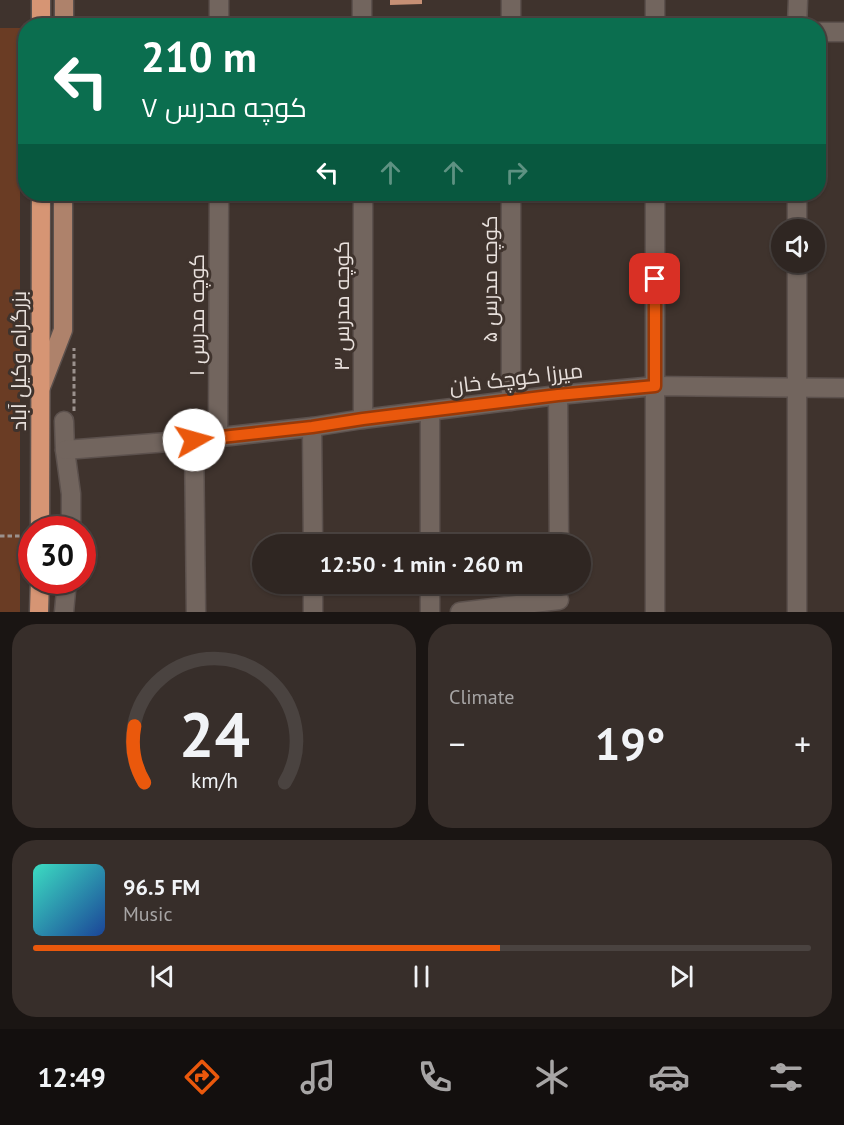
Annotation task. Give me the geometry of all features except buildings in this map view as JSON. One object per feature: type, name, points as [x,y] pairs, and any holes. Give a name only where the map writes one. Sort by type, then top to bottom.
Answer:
[{"type":"highway","points":[[41,0],[41,18]]},
{"type":"highway","name":"بزرگراه وکیل آباد","points":[[40,516],[41,201]]},
{"type":"highway","points":[[39,594],[39,612]]},
{"type":"main road","points":[[64,0],[64,18]]},
{"type":"main road","points":[[40,389],[63,330],[63,201]]},
{"type":"street","points":[[219,0],[219,18]]},
{"type":"street","points":[[362,0],[362,18]]},
{"type":"street","points":[[511,0],[511,18]]},
{"type":"street","points":[[655,0],[655,18]]},
{"type":"street","points":[[797,18],[798,0]]},
{"type":"street","points":[[826,32],[844,32]]},
{"type":"street","name":"کوچه مدرس ۱","points":[[218,437],[219,201]]},
{"type":"street","name":"کوچه مدرس ۳","points":[[363,201],[363,419]]},
{"type":"street","name":"کوچه مدرس ۵","points":[[511,201],[511,401]]},
{"type":"street","points":[[655,201],[655,612]]},
{"type":"street","points":[[797,201],[797,219]]},
{"type":"street","points":[[797,273],[797,612]]},
{"type":"street","name":"میرزا کوچک خان","points":[[64,450],[194,440],[558,395],[655,386],[844,388]]},
{"type":"street","points":[[558,395],[559,534]]},
{"type":"street","points":[[430,411],[430,534]]},
{"type":"street","points":[[69,418],[64,450],[71,494],[71,516]]},
{"type":"street","points":[[312,427],[313,534]]},
{"type":"street","points":[[194,440],[196,612]]},
{"type":"street","points":[[64,612],[66,594]]},
{"type":"street","points":[[313,594],[313,612]]},
{"type":"street","points":[[430,594],[430,612]]},
{"type":"street","points":[[460,612],[559,598]]},
{"type":"path","points":[[69,418],[74,345]]},
{"type":"path","points":[[0,536],[18,536]]},
{"type":"shaded area","points":[[0,28],[18,28],[20,516],[18,516],[18,594],[20,594],[20,612],[0,612]]},
{"type":"route","points":[[194,440],[558,395],[655,386],[655,279]]}]
